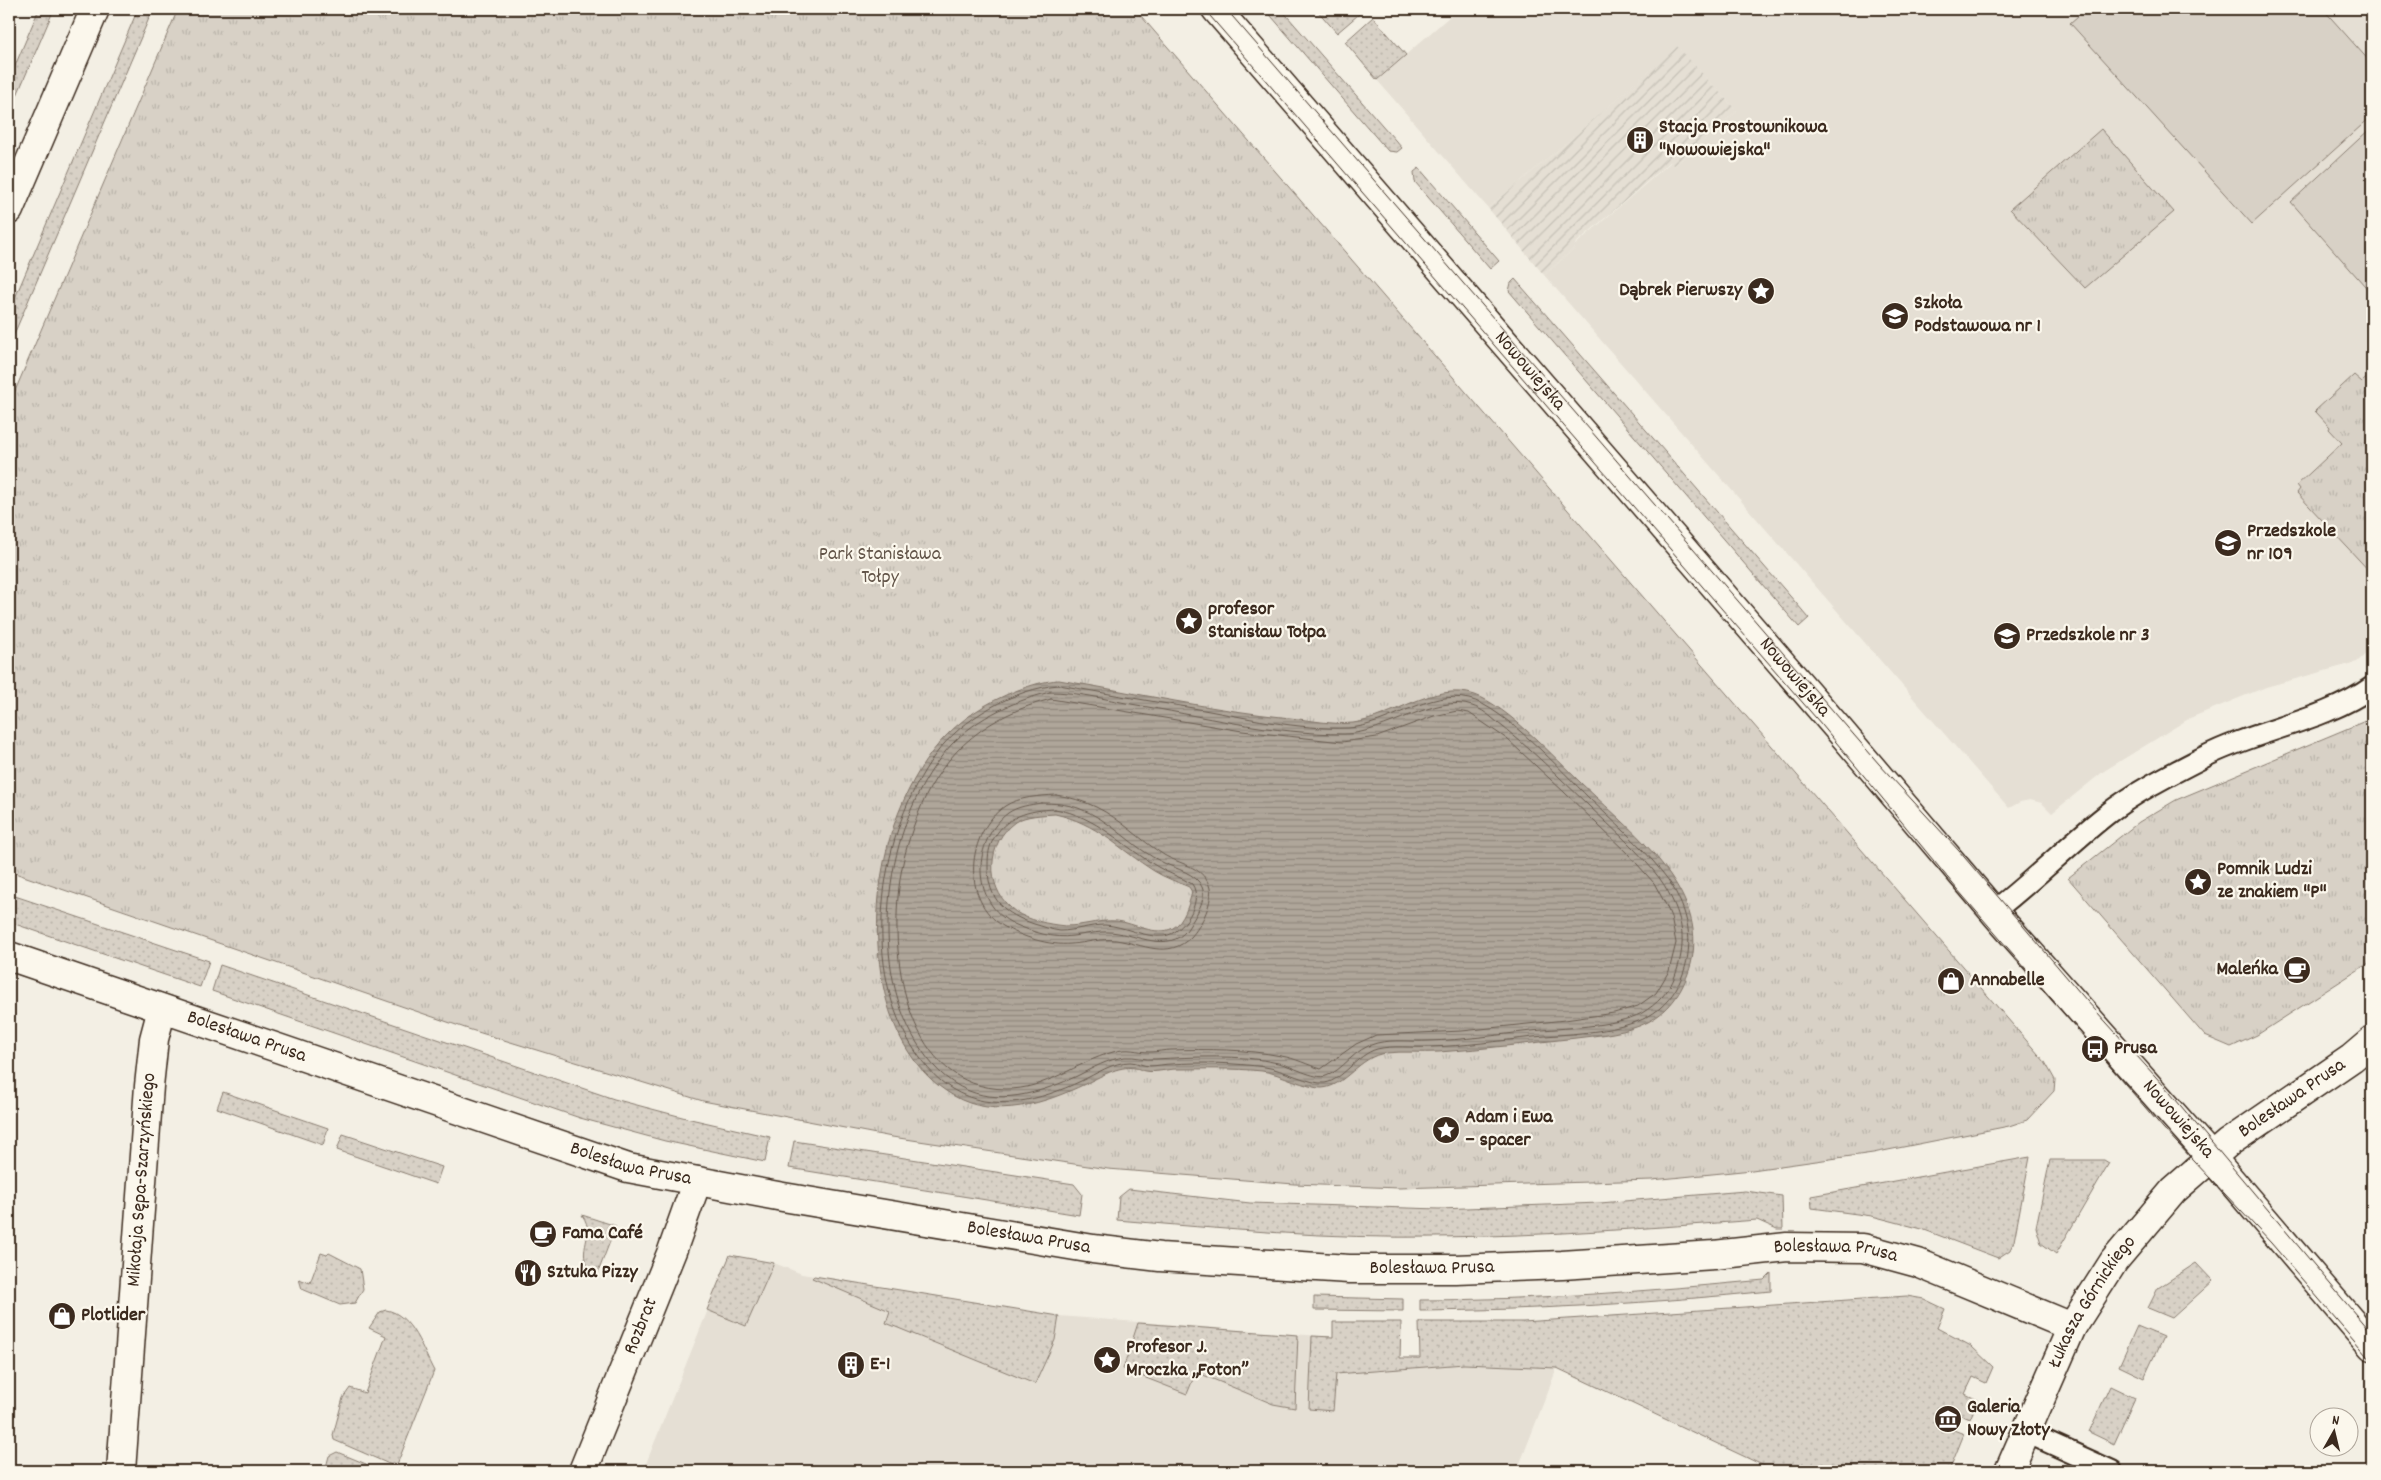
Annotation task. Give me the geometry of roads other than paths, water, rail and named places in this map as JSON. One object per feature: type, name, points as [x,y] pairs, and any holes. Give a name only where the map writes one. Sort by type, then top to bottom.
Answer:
[{"type":"street","points":[[9,210],[95,9]]},
{"type":"street","name":"Nowowiejska","points":[[1216,9],[1994,910],[2211,1157],[2372,1346]]},
{"type":"street","name":"Bolesława Prusa","points":[[9,956],[628,1168],[697,1181],[938,1224],[1093,1249],[1160,1257],[1349,1269],[1455,1269],[1562,1265],[1714,1255],[1787,1247],[1863,1248],[1918,1263],[2072,1327]]},
{"type":"street","name":"Mikołaja Sępa-Szarzyńskiego","points":[[120,1471],[154,1039],[162,1009]]},
{"type":"street","name":"Bolesława Prusa","points":[[2211,1157],[2352,1058],[2372,1041]]},
{"type":"street","name":"Łukasza Górnickiego","points":[[2009,1471],[2072,1327],[2127,1244],[2174,1190],[2211,1157]]},
{"type":"street","name":"Rozbrat","points":[[583,1471],[674,1246],[697,1181]]},
{"type":"lane","points":[[1994,910],[2108,813],[2163,779],[2220,750],[2359,696],[2372,687]]},
{"type":"lane","points":[[2026,1432],[2112,1471]]},
{"type":"water","points":[[1059,680],[1232,711],[1337,723],[1353,723],[1368,720],[1429,696],[1444,693],[1460,692],[1475,695],[1488,701],[1531,734],[1621,820],[1661,863],[1677,886],[1689,911],[1694,937],[1691,964],[1685,982],[1676,998],[1664,1011],[1648,1022],[1631,1029],[1594,1036],[1491,1048],[1439,1052],[1386,1053],[1376,1055],[1360,1065],[1338,1083],[1322,1088],[1316,1088],[1262,1071],[1241,1069],[1173,1069],[1144,1071],[1136,1068],[1122,1068],[1054,1097],[1020,1106],[986,1107],[954,1096],[926,1074],[904,1045],[890,1011],[881,973],[878,934],[879,895],[885,858],[894,825],[903,802],[926,760],[940,742],[974,712],[995,700],[1028,686]],"holes":[[[1055,814],[1070,818],[1096,830],[1158,873],[1189,887],[1192,892],[1186,912],[1180,922],[1173,928],[1159,931],[1117,921],[1064,926],[1045,923],[1015,912],[1003,899],[993,876],[995,852],[999,841],[1015,822],[1024,818]]]},
{"type":"tram line","points":[[1204,9],[1822,725],[1957,889],[2163,1128],[2271,1243],[2372,1361]]},
{"type":"tram line","points":[[1226,9],[1879,764],[1959,851],[2087,1001],[2165,1087],[2372,1334]]},
{"type":"place","name":"Stacja Prostownikowa \"Nowowiejska\"","points":[[1640,140]]},
{"type":"place","name":"Dąbrek Pierwszy","points":[[1761,291]]},
{"type":"place","name":"Szkoła Podstawowa nr 1","points":[[1895,316]]},
{"type":"place","name":"Przedszkole nr 109","points":[[2228,543]]},
{"type":"place","name":"profesor Stanisław Tołpa","points":[[1189,621]]},
{"type":"place","name":"Przedszkole nr 3","points":[[2007,636]]},
{"type":"place","name":"Pomnik Ludzi ze znakiem \"P\"","points":[[2198,882]]},
{"type":"place","name":"Maleńka","points":[[2297,970]]},
{"type":"place","name":"Annabelle","points":[[1951,981]]},
{"type":"place","name":"Prusa","points":[[2095,1049]]},
{"type":"place","name":"Adam i Ewa – spacer","points":[[1446,1130]]},
{"type":"place","name":"Fama Café","points":[[543,1234]]},
{"type":"place","name":"Sztuka Pizzy","points":[[528,1273]]},
{"type":"place","name":"Plotlider","points":[[62,1316]]},
{"type":"place","name":"Profesor J. Mroczka „Foton”","points":[[1107,1360]]},
{"type":"place","name":"E-1","points":[[851,1365]]},
{"type":"place","name":"Galeria Nowy Złoty","points":[[1948,1419]]},
{"type":"park label","name":"Park Stanisława Tołpy","points":[[880,566]]}]
